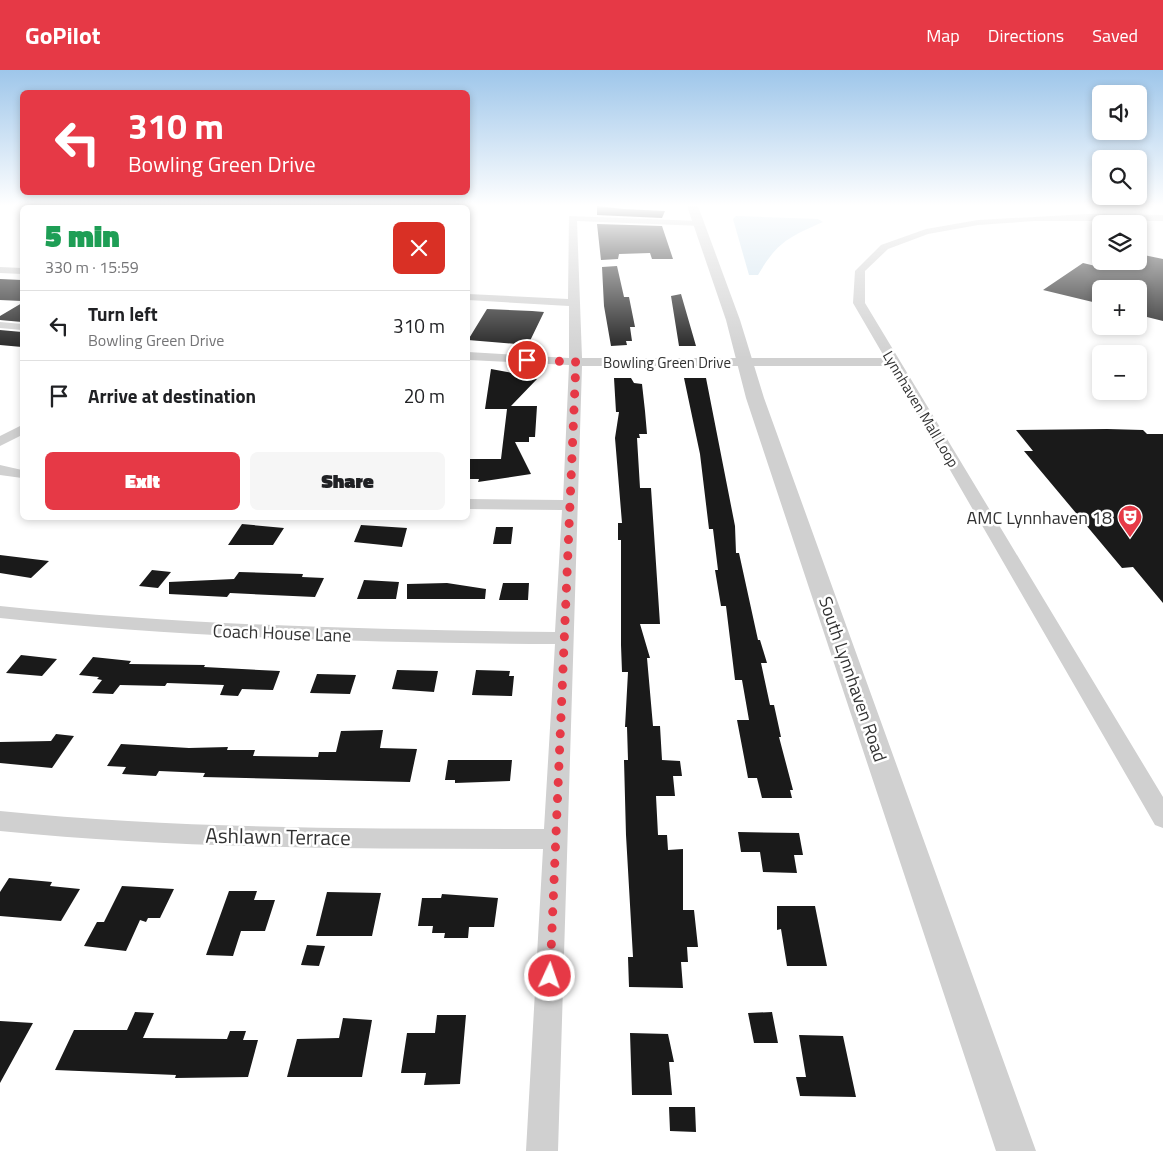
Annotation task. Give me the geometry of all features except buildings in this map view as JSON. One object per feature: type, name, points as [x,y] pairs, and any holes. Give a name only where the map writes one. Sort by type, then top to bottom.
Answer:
[{"type":"street","points":[[542,1151],[576,362],[572,256]]},
{"type":"street","name":"South Lynnhaven Road","points":[[710,256],[746,362],[755,398],[1016,1151]]},
{"type":"street","name":"Lynnhaven Mall Loop","points":[[870,256],[856,275],[855,293],[859,303],[1163,818]]},
{"type":"street","points":[[2,270],[20,271]]},
{"type":"street","points":[[470,297],[574,303]]},
{"type":"street","points":[[0,325],[20,327]]},
{"type":"street","name":"Bowling Green Drive","points":[[470,356],[576,362],[746,362]]},
{"type":"street","points":[[746,362],[893,362]]},
{"type":"street","points":[[0,442],[20,430]]},
{"type":"street","points":[[0,470],[20,474]]},
{"type":"street","points":[[470,504],[570,505]]},
{"type":"street","name":"Coach House Lane","points":[[0,612],[79,620],[258,633],[564,638]]},
{"type":"street","name":"Ashlawn Terrace","points":[[0,821],[50,827],[272,838],[556,839]]},
{"type":"water","points":[[744,256],[770,256],[758,275],[749,275]]},
{"type":"place","name":"AMC Lynnhaven 18","points":[[1130,538]]},
{"type":"route","points":[[527,360],[576,362],[550,976]]}]
